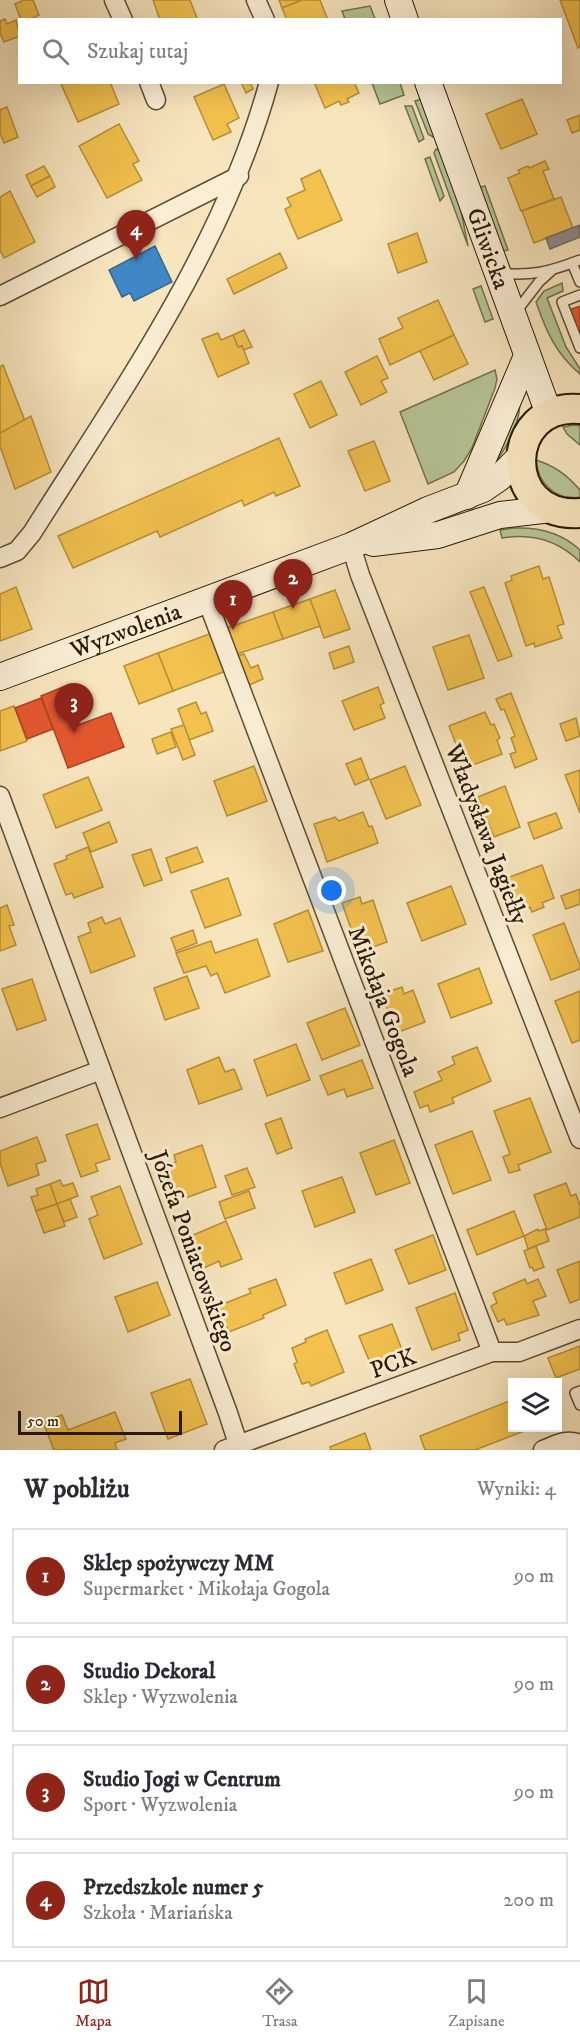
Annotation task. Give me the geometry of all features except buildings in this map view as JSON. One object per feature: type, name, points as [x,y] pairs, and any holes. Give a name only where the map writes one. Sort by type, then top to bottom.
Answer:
[{"type":"main road","points":[[398,0],[404,18]]},
{"type":"main road","name":"Gliwicka","points":[[429,84],[527,356],[571,410]]},
{"type":"main road","points":[[467,496],[527,356]]},
{"type":"main road","points":[[571,410],[531,429],[520,456],[522,474],[529,490],[541,503],[551,509],[566,513],[580,513]]},
{"type":"main road","name":"Wyzwolenia","points":[[0,677],[351,546],[428,510],[483,489],[499,478],[520,456]]},
{"type":"main road","name":"Wyzwolenia","points":[[351,546],[438,535],[500,515],[551,509]]},
{"type":"street","points":[[114,0],[122,18]]},
{"type":"street","points":[[256,0],[264,18]]},
{"type":"street","points":[[150,84],[156,100]]},
{"type":"street","points":[[0,558],[17,551],[32,533],[181,290],[239,176],[268,84]]},
{"type":"street","points":[[0,296],[239,176]]},
{"type":"street","name":"Władysława Jagiełły","points":[[351,546],[364,586],[580,1139]]},
{"type":"street","name":"Mikołaja Gogola","points":[[207,600],[492,1352]]},
{"type":"street","name":"Józefa Poniatowskiego","points":[[0,796],[101,1070],[234,1448]]},
{"type":"street","points":[[0,1108],[101,1070]]},
{"type":"street","name":"PCK","points":[[234,1448],[492,1352],[519,1352],[580,1329]]},
{"type":"street","points":[[543,1450],[564,1441],[580,1444]]},
{"type":"lane","points":[[497,273],[528,275],[553,270],[576,261],[580,282]]},
{"type":"lane","points":[[513,316],[539,282],[553,270]]},
{"type":"lane","points":[[580,296],[562,302],[580,348]]},
{"type":"lane","points":[[580,1391],[575,1393],[580,1405]]},
{"type":"green space","points":[[370,6],[375,18],[345,18],[342,11]]},
{"type":"green space","points":[[372,84],[400,84],[404,95],[380,104]]},
{"type":"green space","points":[[422,99],[435,135],[433,137],[428,134],[415,101]]},
{"type":"green space","points":[[405,106],[412,106],[424,139],[419,142]]},
{"type":"green space","points":[[436,149],[443,152],[458,196],[468,246],[434,153]]},
{"type":"green space","points":[[430,157],[444,196],[440,201],[425,159]]},
{"type":"green space","points":[[485,186],[508,250],[503,251],[477,188]]},
{"type":"green space","points":[[562,283],[563,291],[547,298],[566,347],[580,369],[580,374],[564,358],[553,341],[536,302],[544,291]]},
{"type":"green space","points":[[481,286],[493,319],[485,322],[473,289]]},
{"type":"green space","points":[[495,370],[497,379],[495,388],[472,448],[454,472],[428,484],[400,412]]},
{"type":"green space","points":[[520,403],[517,422],[510,440],[488,471]]},
{"type":"green space","points":[[580,426],[580,445],[567,434],[563,427]]},
{"type":"green space","points":[[536,460],[565,475],[580,490],[580,497],[563,496],[549,489],[540,476]]},
{"type":"green space","points":[[532,528],[565,539],[580,550],[580,562],[554,543],[524,537],[502,538],[500,530]]},
{"type":"place","name":"Przedszkole numer 5","points":[[136,260]]},
{"type":"place","name":"Studio Dekoral","points":[[293,609]]},
{"type":"place","name":"Sklep spożywczy MM","points":[[233,630]]},
{"type":"place","name":"Studio Jogi w Centrum","points":[[74,733]]}]
